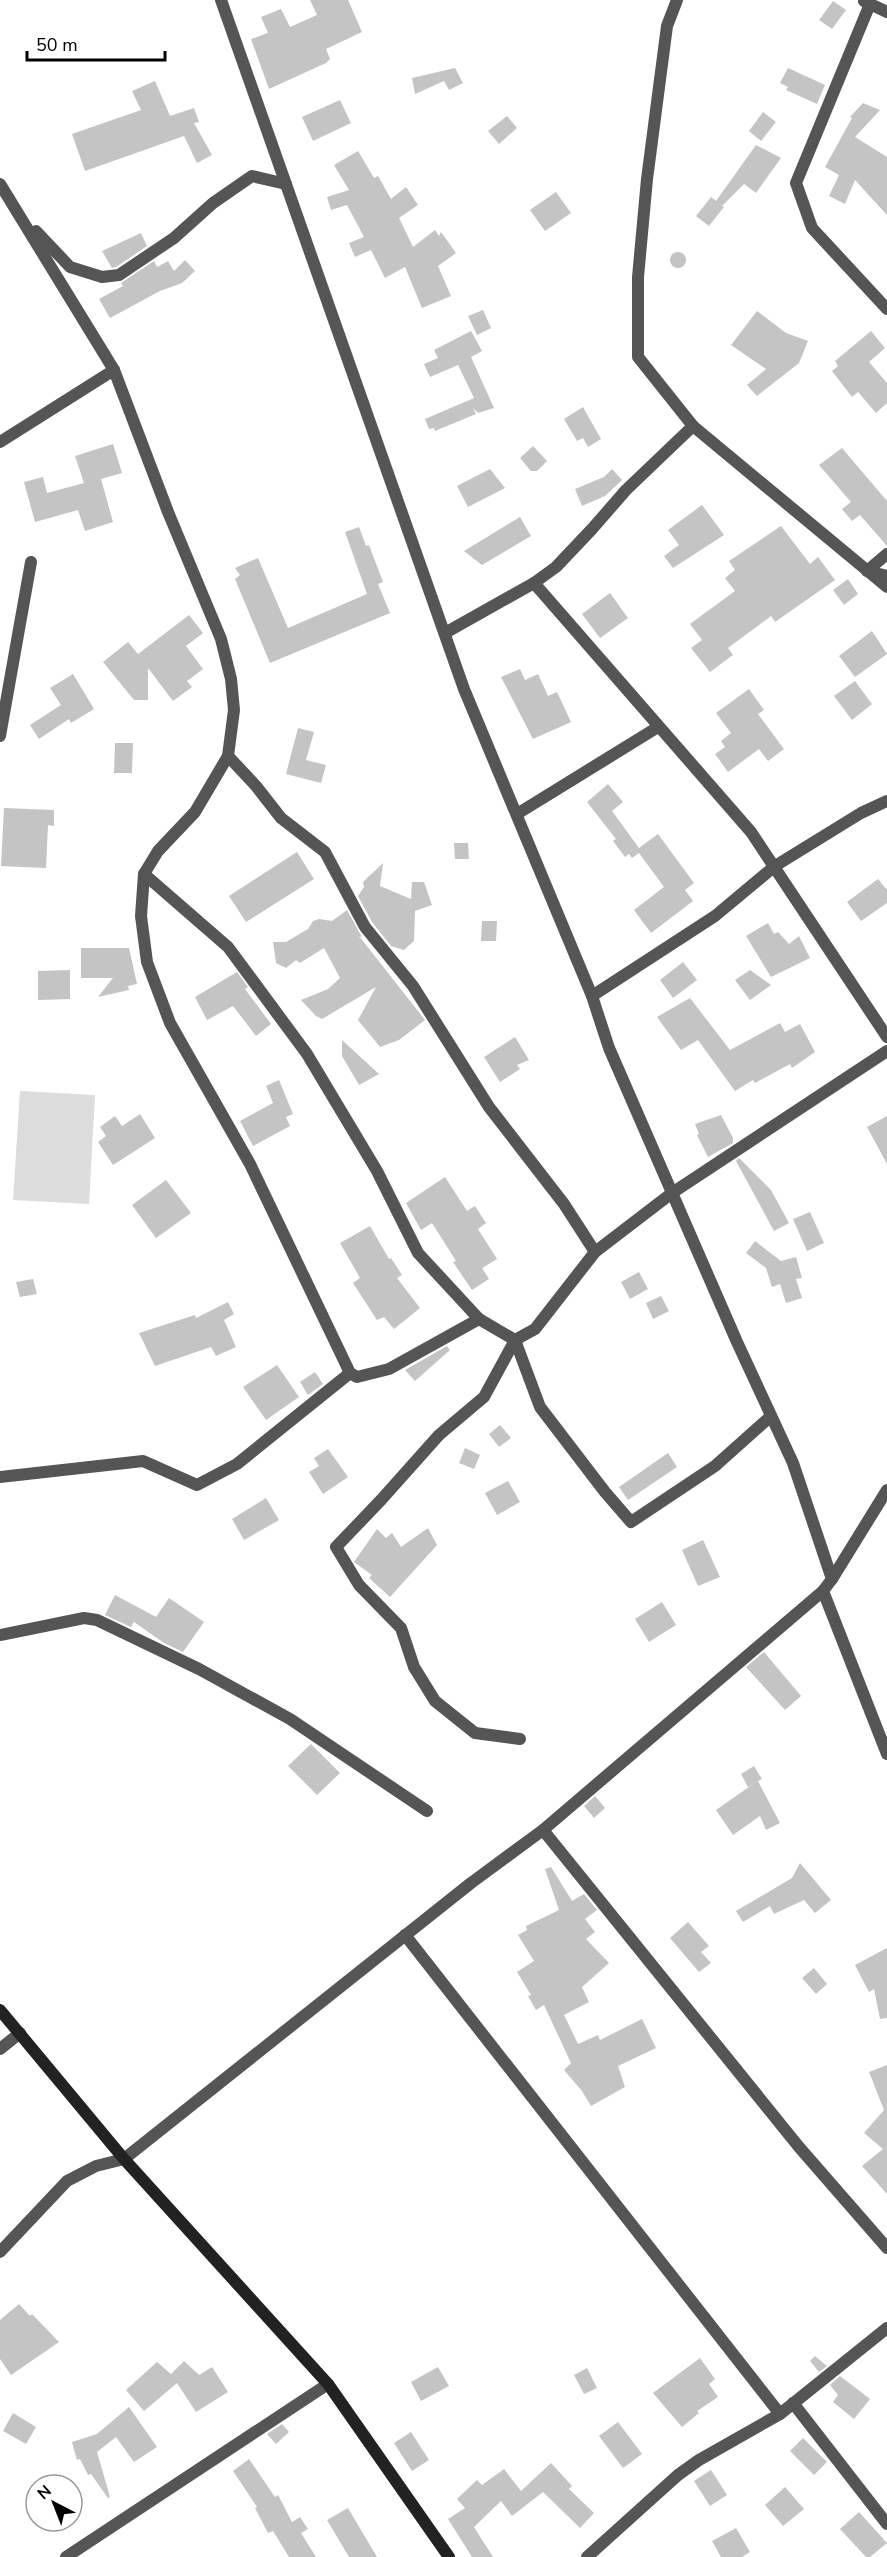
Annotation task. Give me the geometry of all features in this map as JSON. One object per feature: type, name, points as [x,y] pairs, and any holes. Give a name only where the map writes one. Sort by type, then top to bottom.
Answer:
[{"type":"main road","points":[[0,2010],[124,2159],[328,2384],[449,2557]]},
{"type":"street","points":[[221,0],[464,689],[592,996],[609,1048],[737,1342],[793,1463],[832,1579]]},
{"type":"street","points":[[677,0],[667,26],[647,179],[638,277],[638,357],[693,426],[887,587]]},
{"type":"street","points":[[887,12],[868,1],[796,183],[812,228],[887,309]]},
{"type":"street","points":[[21,215],[70,267],[102,277],[119,275],[174,238],[213,202],[252,176],[286,184]]},
{"type":"street","points":[[0,184],[114,370],[168,512],[221,639],[231,679],[234,710],[228,756],[195,812],[158,851],[144,874],[141,916],[147,962],[170,1023],[250,1164],[350,1373],[357,1377],[389,1369],[479,1319]]},
{"type":"street","points":[[0,442],[114,370]]},
{"type":"street","points":[[445,633],[534,583],[556,567],[626,490],[693,426]]},
{"type":"street","points":[[867,571],[887,554]]},
{"type":"street","points":[[0,736],[31,562]]},
{"type":"street","points":[[867,571],[887,576]]},
{"type":"street","points":[[534,583],[751,832],[887,1037]]},
{"type":"street","points":[[517,814],[658,727]]},
{"type":"street","points":[[228,756],[281,818],[325,852],[365,927],[413,986],[489,1107],[564,1204],[595,1252]]},
{"type":"street","points":[[592,996],[715,916],[775,866],[861,813],[887,801]]},
{"type":"street","points":[[144,874],[228,947],[308,1054],[377,1171],[418,1253],[479,1319],[515,1340],[540,1407],[631,1522],[715,1466],[771,1416]]},
{"type":"street","points":[[520,1739],[475,1733],[435,1701],[414,1667],[401,1628],[359,1585],[336,1547],[439,1435],[484,1397],[515,1340],[535,1329],[595,1252],[672,1193],[887,1051]]},
{"type":"street","points":[[0,1477],[143,1461],[197,1485],[237,1464],[350,1373]]},
{"type":"street","points":[[0,2252],[67,2181],[96,2166],[124,2159],[405,1935],[543,1830],[823,1591],[887,1490]]},
{"type":"street","points":[[823,1591],[887,1754]]},
{"type":"street","points":[[0,1635],[84,1618],[97,1620],[199,1669],[290,1719],[427,1811]]},
{"type":"street","points":[[543,1830],[799,2147],[887,2248]]},
{"type":"street","points":[[405,1935],[780,2414]]},
{"type":"street","points":[[0,2049],[20,2033]]},
{"type":"street","points":[[587,2557],[678,2475],[699,2460],[780,2414],[887,2328]]},
{"type":"street","points":[[66,2557],[328,2384]]},
{"type":"street","points":[[793,2403],[887,2524]]},
{"type":"shaded area","points":[[20,1091],[95,1095],[89,1204],[13,1200]]},
{"type":"building","points":[[310,0],[348,0],[362,32],[326,49],[330,59],[326,63],[269,89],[251,39],[268,33],[261,17],[281,9],[290,27],[317,15]]},
{"type":"building","points":[[833,1],[846,10],[832,29],[819,20]]},
{"type":"building","points":[[455,68],[463,83],[449,90],[444,81],[415,94],[412,78]]},
{"type":"building","points":[[788,68],[825,85],[817,104],[786,90],[788,87],[780,83]]},
{"type":"building","points":[[155,81],[170,116],[194,108],[199,122],[194,123],[212,155],[197,163],[184,136],[85,171],[72,134],[141,110],[132,91]]},
{"type":"building","points":[[340,100],[351,123],[313,141],[302,117]]},
{"type":"building","points":[[863,103],[880,110],[855,137],[887,157],[887,215],[855,180],[845,204],[829,196],[839,175],[825,167],[852,118],[850,117]]},
{"type":"building","points":[[763,112],[776,122],[761,141],[749,131]]},
{"type":"building","points":[[507,116],[517,128],[499,144],[488,131]]},
{"type":"building","points":[[756,145],[781,158],[756,193],[744,184],[722,206],[724,207],[709,226],[696,216],[711,197],[716,201]]},
{"type":"building","points":[[358,151],[374,178],[378,176],[391,199],[406,187],[418,205],[399,218],[413,247],[435,230],[439,236],[441,232],[456,253],[438,266],[451,296],[422,308],[405,267],[385,278],[371,250],[355,257],[349,243],[364,237],[347,205],[331,210],[327,197],[349,190],[334,165]]},
{"type":"building","points":[[556,192],[571,213],[545,231],[530,210]]},
{"type":"building","points":[[141,233],[147,246],[112,268],[102,251]]},
{"type":"building","points":[[678,252],[686,260],[678,268],[670,260]]},
{"type":"building","points":[[185,260],[195,271],[182,283],[160,291],[110,318],[99,299],[123,286],[121,283],[154,261],[157,267],[168,261],[174,271]]},
{"type":"building","points":[[483,310],[491,328],[477,335],[468,316]]},
{"type":"building","points":[[757,311],[786,333],[808,341],[799,363],[757,396],[747,385],[766,369],[731,345]]},
{"type":"building","points":[[471,331],[482,351],[471,357],[494,408],[478,413],[473,408],[476,414],[435,431],[434,428],[429,429],[425,419],[474,398],[458,365],[430,377],[424,364],[438,358],[434,350]]},
{"type":"building","points":[[871,331],[885,348],[869,362],[887,383],[887,403],[876,413],[858,392],[852,397],[832,371],[838,366],[835,361]]},
{"type":"building","points":[[583,407],[601,439],[588,447],[583,438],[577,441],[564,419]]},
{"type":"building","points":[[113,444],[122,473],[101,479],[113,522],[85,531],[78,510],[35,522],[24,482],[43,477],[47,493],[84,483],[75,456]]},
{"type":"building","points":[[533,446],[547,461],[537,471],[531,471],[520,458]]},
{"type":"building","points":[[842,448],[887,501],[887,546],[860,515],[852,521],[842,509],[851,502],[819,465]]},
{"type":"building","points":[[490,469],[505,488],[468,507],[457,486]]},
{"type":"building","points":[[612,469],[622,480],[605,496],[582,506],[575,489],[604,477]]},
{"type":"building","points":[[702,505],[724,535],[673,568],[664,556],[679,545],[668,530]]},
{"type":"building","points":[[520,517],[531,536],[482,565],[464,551]]},
{"type":"building","points":[[781,526],[810,564],[818,557],[835,580],[775,622],[771,616],[728,648],[733,655],[710,672],[691,648],[702,640],[690,624],[735,591],[725,578],[735,570],[729,561]]},
{"type":"building","points":[[359,527],[366,546],[369,545],[383,582],[378,584],[390,613],[270,663],[235,579],[240,575],[235,568],[258,558],[288,628],[367,594],[345,532]]},
{"type":"building","points":[[848,579],[858,594],[844,605],[833,590]]},
{"type":"building","points":[[610,593],[628,618],[600,638],[582,614]]},
{"type":"building","points":[[189,615],[203,633],[186,646],[203,669],[187,681],[192,687],[173,701],[148,668],[148,700],[134,700],[103,662],[128,642],[138,654]]},
{"type":"building","points":[[872,631],[887,654],[855,677],[839,656]]},
{"type":"building","points":[[520,669],[525,680],[538,674],[548,696],[557,692],[571,722],[533,739],[501,677]]},
{"type":"building","points":[[73,674],[94,709],[71,723],[69,719],[39,739],[30,725],[61,705],[50,688]]},
{"type":"building","points":[[855,681],[872,704],[852,720],[834,696]]},
{"type":"building","points":[[749,689],[764,710],[758,714],[784,749],[768,761],[759,749],[728,772],[715,754],[725,747],[721,741],[731,733],[716,713]]},
{"type":"building","points":[[298,728],[314,732],[306,760],[326,765],[321,783],[286,774]]},
{"type":"building","points":[[115,743],[133,743],[132,773],[114,773]]},
{"type":"building","points":[[608,784],[623,802],[612,811],[639,848],[658,834],[694,883],[685,890],[693,901],[651,933],[634,910],[664,887],[639,853],[632,858],[629,854],[625,857],[613,841],[616,839],[587,802]]},
{"type":"building","points":[[4,808],[54,810],[54,826],[48,825],[46,868],[1,866]]},
{"type":"building","points":[[454,843],[468,843],[469,859],[455,859]]},
{"type":"building","points":[[297,852],[314,879],[246,922],[229,896]]},
{"type":"building","points":[[383,863],[380,886],[411,899],[412,882],[424,882],[432,905],[415,911],[414,941],[404,950],[391,946],[372,922],[358,896],[364,887],[363,882]]},
{"type":"building","points":[[878,879],[887,890],[887,903],[861,921],[847,902]]},
{"type":"building","points":[[347,910],[362,937],[359,936],[425,1020],[399,1040],[380,1047],[358,1020],[376,987],[322,1019],[316,1016],[301,1000],[328,989],[340,978],[324,948],[300,963],[296,960],[286,968],[276,963],[273,942],[286,942],[308,929],[313,921],[319,919],[332,921]]},
{"type":"building","points":[[482,921],[497,921],[496,941],[481,941]]},
{"type":"building","points":[[768,923],[774,934],[778,932],[789,944],[799,936],[810,958],[771,977],[746,936]]},
{"type":"building","points":[[81,948],[129,948],[137,984],[128,986],[129,990],[98,997],[113,978],[81,978]]},
{"type":"building","points":[[683,962],[697,980],[673,998],[660,980]]},
{"type":"building","points":[[70,970],[70,999],[38,1000],[38,971]]},
{"type":"building","points":[[750,970],[771,985],[750,1000],[735,980]]},
{"type":"building","points":[[237,972],[248,987],[245,989],[271,1024],[256,1036],[233,1006],[207,1020],[195,997]]},
{"type":"building","points":[[690,998],[730,1050],[780,1023],[785,1032],[800,1024],[815,1052],[792,1068],[790,1064],[755,1083],[753,1080],[735,1091],[698,1040],[681,1050],[657,1017]]},
{"type":"building","points":[[515,1037],[529,1060],[517,1065],[520,1069],[500,1082],[484,1057]]},
{"type":"building","points":[[342,1040],[379,1074],[359,1085],[342,1056]]},
{"type":"building","points":[[279,1080],[293,1114],[286,1117],[290,1126],[253,1146],[240,1121],[273,1103],[266,1086]]},
{"type":"building","points":[[140,1114],[155,1138],[113,1165],[98,1142],[106,1136],[100,1127],[115,1116],[122,1126]]},
{"type":"building","points":[[721,1115],[733,1138],[733,1143],[708,1157],[697,1135],[699,1134],[695,1124]]},
{"type":"building","points":[[887,1116],[887,1164],[867,1127]]},
{"type":"building","points":[[739,1158],[771,1190],[789,1223],[774,1231],[736,1161]]},
{"type":"building","points":[[445,1177],[467,1211],[475,1206],[486,1223],[478,1229],[497,1259],[482,1268],[489,1279],[472,1290],[453,1262],[456,1261],[432,1223],[421,1230],[406,1203]]},
{"type":"building","points":[[166,1180],[191,1213],[156,1238],[132,1205]]},
{"type":"building","points":[[810,1212],[824,1243],[807,1251],[793,1219]]},
{"type":"building","points":[[370,1226],[389,1259],[391,1258],[402,1275],[397,1278],[420,1308],[394,1329],[384,1317],[377,1320],[353,1283],[360,1278],[340,1243]]},
{"type":"building","points":[[755,1241],[781,1261],[796,1257],[802,1278],[796,1279],[802,1298],[786,1303],[780,1284],[772,1287],[766,1268],[746,1253]]},
{"type":"building","points":[[639,1272],[648,1289],[630,1299],[621,1282]]},
{"type":"building","points":[[33,1279],[37,1294],[20,1297],[16,1282]]},
{"type":"building","points":[[661,1296],[669,1311],[653,1319],[646,1303]]},
{"type":"building","points":[[228,1302],[234,1314],[224,1320],[236,1347],[216,1356],[211,1347],[155,1366],[139,1333],[195,1315],[196,1318]]},
{"type":"building","points":[[447,1346],[450,1350],[415,1381],[405,1370]]},
{"type":"building","points":[[277,1365],[299,1397],[266,1420],[243,1387]]},
{"type":"building","points":[[315,1372],[323,1384],[308,1395],[300,1382]]},
{"type":"building","points":[[500,1425],[511,1438],[499,1447],[489,1434]]},
{"type":"building","points":[[465,1448],[480,1455],[474,1469],[459,1463]]},
{"type":"building","points":[[328,1449],[348,1477],[323,1494],[309,1472],[319,1466],[314,1458]]},
{"type":"building","points":[[668,1453],[677,1467],[628,1500],[619,1487]]},
{"type":"building","points":[[508,1481],[520,1502],[497,1515],[485,1493]]},
{"type":"building","points":[[266,1498],[279,1520],[244,1540],[232,1519]]},
{"type":"building","points":[[428,1528],[437,1545],[390,1597],[369,1578],[372,1575],[354,1562],[377,1529],[386,1538],[392,1533],[401,1547]]},
{"type":"building","points":[[703,1540],[720,1577],[698,1586],[682,1550]]},
{"type":"building","points":[[115,1595],[156,1617],[169,1598],[204,1622],[183,1652],[164,1643],[134,1622],[131,1627],[105,1615]]},
{"type":"building","points":[[662,1602],[676,1625],[649,1642],[635,1619]]},
{"type":"building","points":[[764,1652],[801,1696],[785,1710],[746,1667]]},
{"type":"building","points":[[311,1744],[340,1773],[317,1795],[288,1766]]},
{"type":"building","points":[[754,1766],[762,1779],[758,1781],[780,1823],[766,1830],[760,1816],[733,1835],[716,1810],[756,1782],[748,1787],[741,1774]]},
{"type":"building","points":[[595,1796],[605,1808],[594,1818],[584,1806]]},
{"type":"building","points":[[800,1863],[831,1900],[815,1913],[804,1900],[774,1914],[770,1906],[743,1922],[736,1911],[792,1878]]},
{"type":"building","points":[[551,1867],[572,1901],[584,1894],[597,1910],[585,1919],[595,1932],[586,1939],[609,1963],[582,1987],[589,2002],[564,2015],[578,2044],[598,2035],[600,2040],[642,2019],[656,2048],[618,2066],[625,2087],[591,2106],[582,2091],[564,2070],[571,2063],[544,2005],[536,2010],[528,1996],[531,1995],[517,1972],[534,1961],[518,1935],[527,1930],[526,1926],[559,1910],[545,1869]]},
{"type":"building","points":[[688,1922],[709,1946],[701,1952],[711,1963],[699,1972],[670,1938]]},
{"type":"building","points":[[887,1948],[887,2018],[880,2019],[874,1989],[869,1992],[855,1965]]},
{"type":"building","points":[[814,1968],[827,1984],[816,1994],[802,1978]]},
{"type":"building","points":[[887,2065],[887,2194],[862,2166],[883,2149],[864,2133],[884,2110],[869,2072]]},
{"type":"building","points":[[19,2304],[59,2342],[11,2375],[0,2359],[0,2320]]},
{"type":"building","points":[[815,2356],[827,2366],[819,2372],[810,2361]]},
{"type":"building","points":[[700,2358],[715,2379],[709,2384],[718,2397],[697,2411],[699,2413],[682,2427],[653,2393]]},
{"type":"building","points":[[184,2361],[199,2375],[212,2367],[228,2392],[196,2412],[177,2383],[144,2411],[126,2390],[157,2362],[171,2374]]},
{"type":"building","points":[[438,2367],[449,2386],[421,2401],[411,2382]]},
{"type":"building","points":[[587,2368],[597,2388],[584,2394],[574,2375]]},
{"type":"building","points":[[840,2376],[870,2399],[854,2419],[833,2402],[838,2395],[830,2385]]},
{"type":"building","points":[[129,2407],[157,2447],[134,2462],[116,2437],[97,2452],[110,2497],[108,2498],[91,2474],[88,2475],[80,2459],[77,2460],[72,2442],[97,2434]]},
{"type":"building","points":[[13,2413],[36,2427],[26,2444],[3,2431]]},
{"type":"building","points":[[618,2422],[642,2454],[623,2468],[599,2436]]},
{"type":"building","points":[[282,2424],[289,2432],[276,2444],[267,2434]]},
{"type":"building","points":[[411,2432],[429,2460],[412,2471],[394,2443]]},
{"type":"building","points":[[803,2438],[827,2462],[814,2475],[790,2451]]},
{"type":"building","points":[[249,2459],[275,2497],[278,2495],[292,2522],[300,2517],[308,2529],[301,2533],[316,2557],[289,2557],[273,2531],[268,2533],[255,2508],[257,2507],[233,2471]]},
{"type":"building","points":[[551,2463],[572,2486],[569,2489],[594,2513],[580,2528],[543,2492],[512,2516],[501,2501],[474,2527],[493,2557],[472,2557],[448,2519],[465,2508],[457,2499],[477,2480],[482,2485],[504,2469],[521,2491]]},
{"type":"building","points":[[711,2470],[727,2495],[710,2506],[694,2481]]},
{"type":"building","points":[[785,2487],[804,2509],[783,2526],[765,2505]]},
{"type":"building","points":[[348,2508],[377,2557],[349,2557],[327,2520]]},
{"type":"building","points":[[859,2512],[887,2543],[870,2557],[866,2557],[840,2529]]},
{"type":"building","points":[[736,2528],[750,2552],[742,2557],[721,2557],[712,2541]]}]
